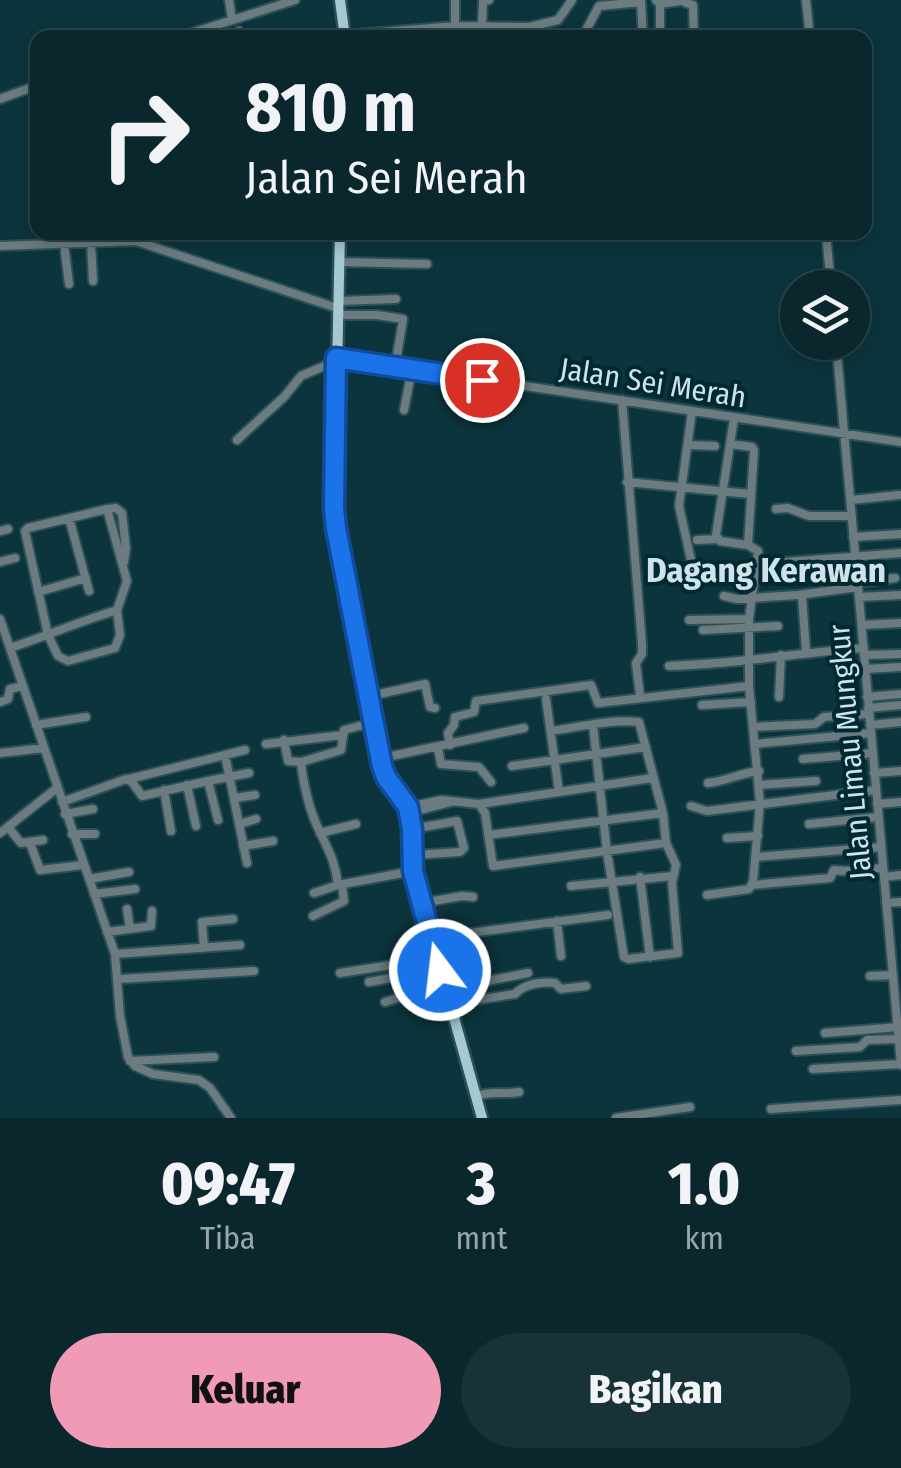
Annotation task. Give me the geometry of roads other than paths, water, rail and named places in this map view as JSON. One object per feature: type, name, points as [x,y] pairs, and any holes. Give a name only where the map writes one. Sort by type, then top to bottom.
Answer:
[{"type":"main road","points":[[340,0],[344,30]]},
{"type":"main road","points":[[340,240],[334,508],[386,777],[409,810],[413,871],[482,1118]]},
{"type":"street","points":[[228,0],[232,19]]},
{"type":"street","points":[[203,30],[294,0]]},
{"type":"street","points":[[455,0],[455,26]]},
{"type":"street","points":[[482,27],[483,2],[489,0]]},
{"type":"street","points":[[411,30],[529,27],[562,16],[572,0]]},
{"type":"street","points":[[806,0],[809,30]]},
{"type":"street","points":[[660,30],[658,2],[687,1],[693,5],[694,30]]},
{"type":"street","points":[[586,30],[599,7],[640,2],[643,30]]},
{"type":"street","points":[[0,99],[30,89]]},
{"type":"street","points":[[0,246],[136,240],[338,308],[403,319],[395,367]]},
{"type":"street","points":[[827,240],[829,270]]},
{"type":"street","points":[[91,242],[93,281]]},
{"type":"street","points":[[64,243],[68,284]]},
{"type":"street","points":[[340,262],[427,264]]},
{"type":"street","points":[[338,308],[396,300]]},
{"type":"street","points":[[237,440],[301,376],[336,360]]},
{"type":"street","name":"Jalan Sei Merah","points":[[336,360],[901,442]]},
{"type":"street","name":"Jalan Limau Mungkur","points":[[838,360],[901,1061]]},
{"type":"street","points":[[404,410],[412,370]]},
{"type":"street","points":[[622,400],[642,644],[642,654],[636,663],[640,696]]},
{"type":"street","points":[[692,410],[680,514],[693,569],[710,573]]},
{"type":"street","points":[[718,539],[734,418]]},
{"type":"street","points":[[730,444],[753,448],[748,545]]},
{"type":"street","points":[[689,445],[715,446]]},
{"type":"street","points":[[627,482],[750,494]]},
{"type":"street","points":[[851,500],[900,496]]},
{"type":"street","points":[[107,508],[127,581],[117,610],[119,643],[110,651],[64,660],[55,652],[48,635],[26,530],[69,518],[107,508]]},
{"type":"street","points":[[776,509],[788,508],[808,516],[852,516]]},
{"type":"street","points":[[69,518],[89,591]]},
{"type":"street","points":[[853,537],[901,534]]},
{"type":"street","points":[[697,540],[718,539],[758,551],[749,623],[749,686],[760,803],[756,857],[752,884],[746,892],[708,896]]},
{"type":"street","points":[[758,564],[901,553]]},
{"type":"street","points":[[0,562],[14,558]]},
{"type":"street","points":[[732,577],[754,579]]},
{"type":"street","points":[[38,592],[86,578]]},
{"type":"street","points":[[724,596],[737,599],[802,595],[895,578]]},
{"type":"street","points":[[802,595],[806,652]]},
{"type":"street","points":[[859,597],[901,595]]},
{"type":"street","points":[[0,654],[117,610]]},
{"type":"street","points":[[690,620],[778,626]]},
{"type":"street","points":[[0,621],[115,954],[120,1016],[130,1061],[153,1074],[199,1080],[210,1088],[231,1118]]},
{"type":"street","points":[[862,625],[901,622]]},
{"type":"street","points":[[703,630],[749,623]]},
{"type":"street","points":[[669,666],[749,662],[806,652],[901,654]]},
{"type":"street","points":[[779,697],[781,656]]},
{"type":"street","points":[[864,669],[901,667]]},
{"type":"street","points":[[370,696],[424,684],[430,707],[435,708]]},
{"type":"street","points":[[450,745],[448,733],[455,716],[474,712],[476,701],[590,685],[597,702],[749,686]]},
{"type":"street","points":[[0,702],[8,699],[10,690],[23,686]]},
{"type":"street","points":[[867,697],[901,694]]},
{"type":"street","points":[[546,699],[559,792]]},
{"type":"street","points":[[702,705],[751,702]]},
{"type":"street","points":[[753,727],[814,724],[824,717],[901,704]]},
{"type":"street","points":[[36,725],[86,717]]},
{"type":"street","points":[[551,731],[594,725],[637,720],[663,812],[666,843],[676,864],[673,876],[680,952],[624,957],[607,852],[594,725]]},
{"type":"street","points":[[284,740],[288,761],[301,762],[342,750],[344,730],[376,722]]},
{"type":"street","points":[[755,744],[901,722]]},
{"type":"street","points":[[382,758],[524,728]]},
{"type":"street","points":[[266,744],[342,735]]},
{"type":"street","points":[[512,766],[646,747]]},
{"type":"street","points":[[0,753],[44,748]]},
{"type":"street","points":[[438,748],[442,764],[479,767],[491,782]]},
{"type":"street","points":[[62,802],[129,779],[245,750]]},
{"type":"street","points":[[803,759],[873,753]]},
{"type":"street","points":[[225,755],[246,863]]},
{"type":"street","points":[[301,762],[344,902],[314,916]]},
{"type":"street","points":[[708,783],[759,770]]},
{"type":"street","points":[[874,773],[901,770]]},
{"type":"street","points":[[129,779],[139,795],[249,773]]},
{"type":"street","points":[[409,810],[467,800],[479,804],[652,778]]},
{"type":"street","points":[[759,785],[816,780]]},
{"type":"street","points":[[208,781],[218,820]]},
{"type":"street","points":[[186,785],[196,826]]},
{"type":"street","points":[[42,840],[21,843],[4,830],[57,788]]},
{"type":"street","points":[[164,790],[172,831]]},
{"type":"street","points":[[691,806],[707,811],[875,790]]},
{"type":"street","points":[[234,798],[255,795]]},
{"type":"street","points":[[877,804],[901,802]]},
{"type":"street","points":[[479,804],[485,813],[493,866],[666,843]]},
{"type":"street","points":[[66,814],[92,809]]},
{"type":"street","points":[[488,835],[663,812]]},
{"type":"street","points":[[808,824],[878,817]]},
{"type":"street","points":[[239,824],[256,820]]},
{"type":"street","points":[[412,829],[457,820],[464,848],[460,852],[413,855]]},
{"type":"street","points":[[320,834],[356,824]]},
{"type":"street","points":[[72,834],[94,834]]},
{"type":"street","points":[[727,838],[758,836]]},
{"type":"street","points":[[243,846],[274,841]]},
{"type":"street","points":[[30,843],[40,870],[83,864]]},
{"type":"street","points":[[756,857],[881,846]]},
{"type":"street","points":[[752,884],[831,878],[834,870],[848,872],[860,868],[901,875]]},
{"type":"street","points":[[314,893],[413,871]]},
{"type":"street","points":[[89,879],[128,872]]},
{"type":"street","points":[[572,886],[673,876]]},
{"type":"street","points":[[640,877],[650,957]]},
{"type":"street","points":[[94,894],[136,889]]},
{"type":"street","points":[[422,904],[473,897]]},
{"type":"street","points":[[886,903],[901,902]]},
{"type":"street","points":[[127,909],[130,928]]},
{"type":"street","points":[[106,932],[151,926],[152,911]]},
{"type":"street","points":[[432,938],[608,914]]},
{"type":"street","points":[[204,948],[202,922],[233,919]]},
{"type":"street","points":[[557,921],[561,956]]},
{"type":"street","points":[[115,954],[240,945]]},
{"type":"street","points":[[340,973],[438,964]]},
{"type":"street","points":[[369,982],[438,964]]},
{"type":"street","points":[[119,980],[254,972]]},
{"type":"street","points":[[449,1000],[492,980],[528,974]]},
{"type":"street","points":[[870,976],[893,975]]},
{"type":"street","points":[[449,1000],[515,994],[521,987],[547,982],[561,989],[586,986]]},
{"type":"street","points":[[385,1002],[444,983]]},
{"type":"street","points":[[825,1033],[898,1027]]},
{"type":"street","points":[[796,1051],[860,1048],[867,1040],[898,1039]]},
{"type":"street","points":[[130,1061],[214,1057]]},
{"type":"street","points":[[813,1069],[901,1061]]},
{"type":"street","points":[[477,1096],[492,1090],[504,1094],[519,1092]]},
{"type":"street","points":[[771,1109],[901,1100]]},
{"type":"street","points":[[616,1118],[690,1107]]},
{"type":"district","name":"Dagang Kerawan","points":[[766,570]]}]
